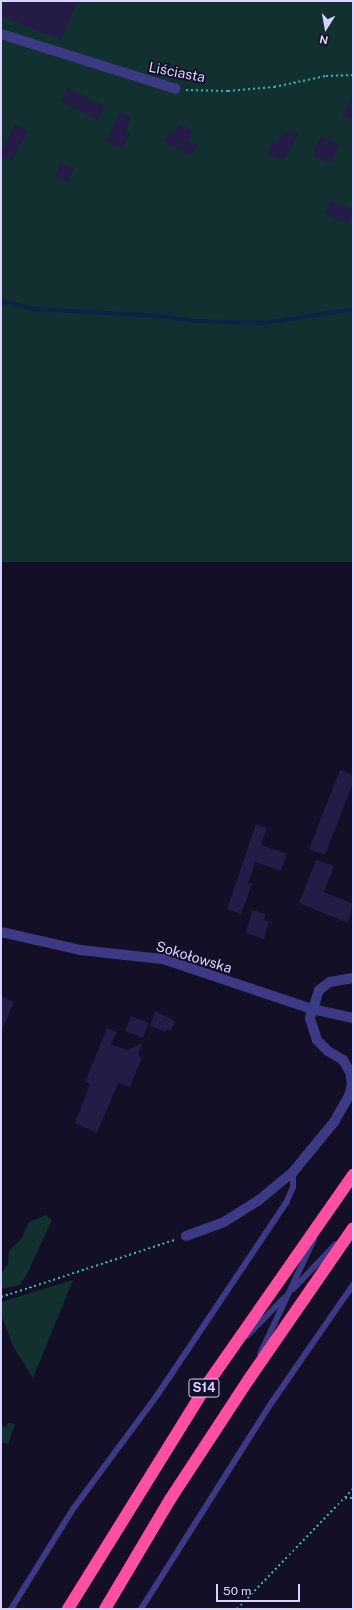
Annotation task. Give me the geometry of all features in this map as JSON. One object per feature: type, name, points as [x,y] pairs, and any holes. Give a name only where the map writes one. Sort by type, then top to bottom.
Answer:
[{"type":"highway","name":"S14","points":[[68,1609],[222,1362],[353,1175]]},
{"type":"highway","name":"S14","points":[[105,1609],[171,1498],[248,1379],[353,1227]]},
{"type":"street","name":"Liściasta","points":[[1,34],[176,89]]},
{"type":"street","name":"Sokołowska","points":[[1,932],[80,950],[163,959],[312,1009],[353,1018]]},
{"type":"street","points":[[186,1236],[224,1222],[259,1200],[292,1172],[334,1122],[352,1084],[350,1072],[343,1060],[328,1051],[317,1040],[312,1030],[312,1009],[319,990],[330,982],[353,978]]},
{"type":"lane","points":[[11,1609],[73,1509],[158,1394],[287,1201],[293,1187],[292,1172]]},
{"type":"lane","points":[[248,1379],[329,1208]]},
{"type":"lane","points":[[222,1362],[353,1227]]},
{"type":"lane","points":[[141,1609],[272,1402],[353,1285]]},
{"type":"path","name":"Liściasta","points":[[176,89],[203,92],[228,91],[274,87],[326,76],[353,75]]},
{"type":"path","points":[[1,1297],[186,1236]]},
{"type":"path","points":[[237,1609],[353,1489]]},
{"type":"path","points":[[345,1498],[353,1498]]},
{"type":"green space","points":[[1,1],[353,1],[353,562],[1,562]]},
{"type":"green space","points":[[46,1215],[52,1220],[27,1274],[20,1285],[1,1289],[1,1274],[8,1263],[9,1251],[22,1238],[29,1222]]},
{"type":"green space","points":[[73,1280],[33,1378],[13,1346],[1,1314],[1,1302]]},
{"type":"green space","points":[[9,1423],[15,1424],[8,1444],[1,1442],[1,1425],[5,1427]]},
{"type":"building","points":[[5,1],[77,1],[62,40],[1,16]]},
{"type":"building","points":[[68,88],[105,106],[98,119],[61,101]]},
{"type":"building","points":[[353,94],[353,121],[342,116]]},
{"type":"building","points":[[120,112],[130,117],[126,132],[130,134],[122,149],[106,141]]},
{"type":"building","points":[[16,124],[28,131],[12,161],[1,155],[1,152]]},
{"type":"building","points":[[180,124],[193,131],[188,141],[197,146],[191,156],[164,142],[170,131],[175,134]]},
{"type":"building","points":[[290,130],[298,134],[285,159],[282,157],[280,161],[267,154],[273,141],[278,143],[284,131],[288,133]]},
{"type":"building","points":[[321,136],[339,144],[331,163],[312,155]]},
{"type":"building","points":[[61,163],[74,169],[67,183],[55,177]]},
{"type":"building","points":[[331,200],[353,210],[348,225],[325,213]]},
{"type":"building","points":[[340,770],[353,775],[353,783],[325,855],[309,849]]},
{"type":"building","points":[[256,824],[267,828],[261,845],[287,854],[281,871],[255,862],[248,883],[252,884],[241,914],[227,909]]},
{"type":"building","points":[[316,860],[334,866],[324,892],[353,904],[348,923],[299,903]]},
{"type":"building","points":[[252,910],[266,914],[264,920],[269,921],[264,939],[246,933]]},
{"type":"building","points":[[1,996],[14,1002],[1,1032]]},
{"type":"building","points":[[155,1011],[175,1021],[171,1031],[167,1029],[166,1032],[150,1026]]},
{"type":"building","points":[[131,1016],[149,1023],[143,1038],[125,1031]]},
{"type":"building","points":[[107,1028],[117,1032],[111,1044],[127,1050],[142,1043],[138,1055],[142,1057],[130,1087],[118,1083],[97,1133],[75,1123],[90,1084],[85,1082]]},
{"type":"waterway","points":[[1,301],[34,309],[162,316],[192,321],[265,323],[353,309]]}]
